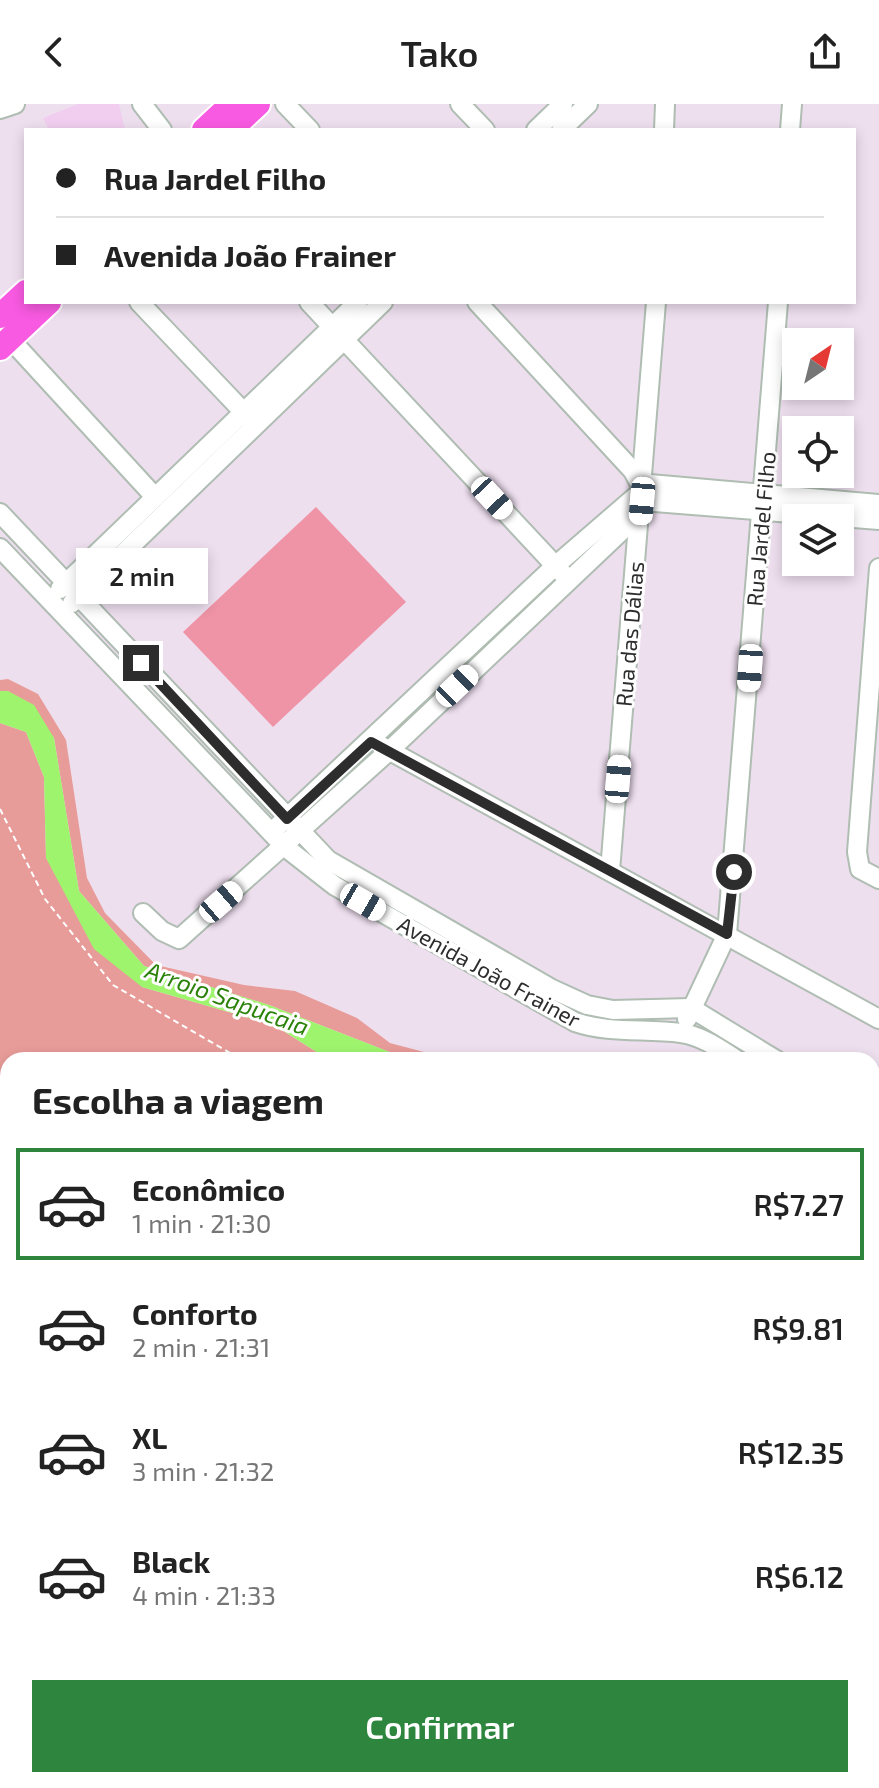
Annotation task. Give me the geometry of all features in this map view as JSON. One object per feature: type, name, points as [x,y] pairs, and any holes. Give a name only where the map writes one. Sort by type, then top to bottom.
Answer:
[{"type":"main road","points":[[206,128],[232,104]]},
{"type":"main road","points":[[232,128],[258,104]]},
{"type":"main road","points":[[10,317],[44,304]]},
{"type":"street","points":[[0,109],[15,104]]},
{"type":"street","points":[[142,104],[160,128]]},
{"type":"street","points":[[285,104],[308,128]]},
{"type":"street","points":[[460,104],[483,128]]},
{"type":"street","points":[[538,128],[563,104]]},
{"type":"street","points":[[563,128],[588,104]]},
{"type":"street","points":[[664,128],[665,104]]},
{"type":"street","points":[[790,128],[792,104]]},
{"type":"street","points":[[141,304],[250,419]]},
{"type":"street","points":[[311,304],[569,579]]},
{"type":"street","points":[[338,333],[357,304]]},
{"type":"street","points":[[55,606],[338,333],[380,304]]},
{"type":"street","points":[[270,832],[294,826],[390,750],[634,519],[642,494],[633,471],[479,304]]},
{"type":"street","name":"Rua Jardel Filho","points":[[682,1033],[727,934],[778,304]]},
{"type":"street","name":"Rua das Dálias","points":[[610,871],[642,494],[652,306]]},
{"type":"street","points":[[10,317],[155,497]]},
{"type":"street","points":[[73,590],[155,497],[250,419]]},
{"type":"street","points":[[143,913],[162,931],[179,939],[285,847],[294,826],[371,742],[555,566],[642,494],[763,503],[879,504]]},
{"type":"street","points":[[763,503],[879,520]]},
{"type":"street","name":"Avenida João Frainer","points":[[0,513],[294,826],[349,875],[587,1005],[613,1010],[691,1008]]},
{"type":"street","name":"Avenida João Frainer","points":[[0,548],[270,832],[335,886],[575,1022],[594,1029],[682,1033],[713,1044],[725,1052]]},
{"type":"street","points":[[879,568],[857,852],[860,869],[879,879]]},
{"type":"street","points":[[371,742],[879,1019]]},
{"type":"street","points":[[691,1008],[763,1052]]},
{"type":"path","points":[[0,809],[45,899],[113,985],[228,1052]]},
{"type":"shaded area","points":[[78,104],[119,104],[125,128],[48,128],[43,118]]},
{"type":"shaded area","points":[[316,507],[406,602],[273,727],[183,632]]},
{"type":"shaded area","points":[[8,679],[38,694],[66,740],[87,878],[105,913],[156,965],[244,985],[295,991],[357,1018],[390,1043],[424,1052],[389,1052],[269,1005],[144,966],[79,891],[54,738],[8,691],[0,691],[0,680]]},
{"type":"shaded area","points":[[0,723],[26,732],[44,777],[46,858],[142,987],[274,1025],[317,1052],[0,1052]]},
{"type":"water","name":"Arroio Sapucaia","points":[[0,691],[8,691],[34,705],[54,738],[79,891],[144,966],[269,1005],[389,1052],[317,1052],[274,1025],[142,987],[94,949],[46,858],[44,777],[26,732],[0,723]]},
{"type":"route","points":[[141,663],[287,819],[371,742],[727,934],[734,872]]}]
